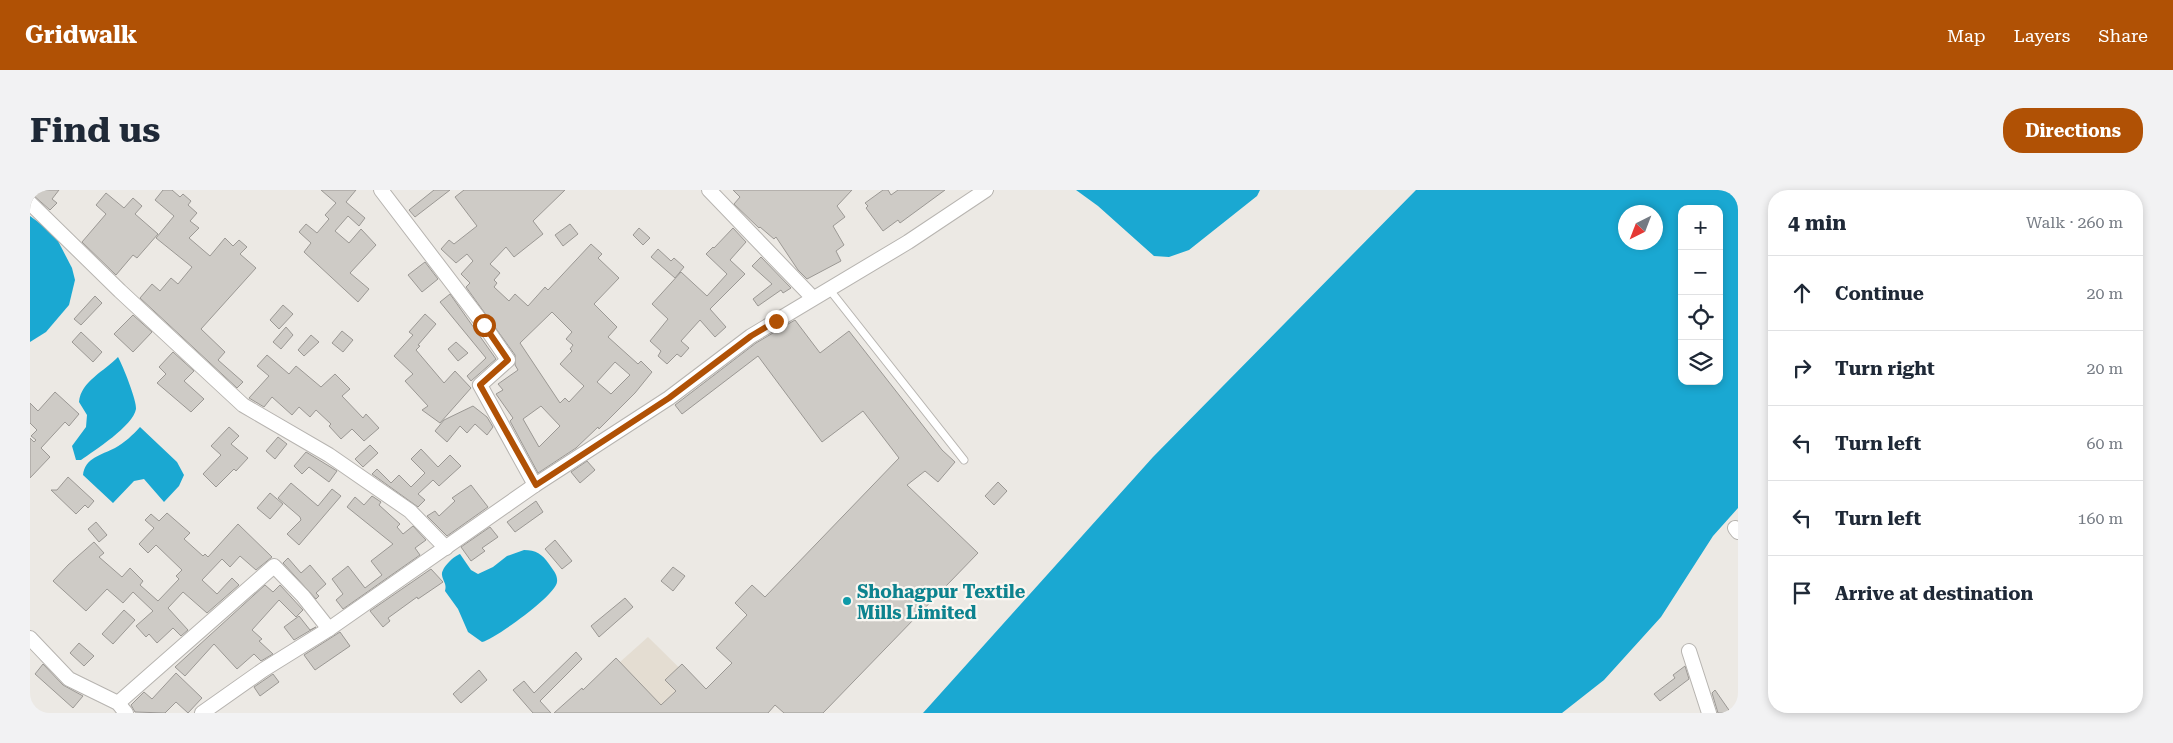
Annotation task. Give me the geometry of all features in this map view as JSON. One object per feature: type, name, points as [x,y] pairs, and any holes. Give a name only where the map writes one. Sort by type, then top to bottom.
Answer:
[{"type":"street","points":[[381,190],[484,325],[508,360],[480,385],[536,485]]},
{"type":"street","points":[[709,190],[813,298]]},
{"type":"street","points":[[202,713],[263,670],[329,629],[536,485],[669,398],[751,336],[908,242],[986,190]]},
{"type":"street","points":[[30,203],[120,291],[243,404],[329,455],[410,511],[446,548]]},
{"type":"street","points":[[30,638],[69,680],[122,708],[274,566],[303,596],[329,629]]},
{"type":"street","points":[[1689,651],[1709,713]]},
{"type":"lane","points":[[829,289],[964,460]]},
{"type":"shaded area","points":[[648,637],[725,713],[563,713]]},
{"type":"water","points":[[1076,190],[1260,190],[1257,196],[1189,250],[1169,257],[1154,256],[1098,206]]},
{"type":"water","points":[[1416,190],[1738,190],[1738,508],[1713,536],[1661,617],[1604,680],[1562,713],[923,713],[1153,457]]},
{"type":"water","points":[[30,216],[49,230],[58,241],[72,268],[75,280],[69,305],[46,332],[30,342]]},
{"type":"water","points":[[118,357],[126,375],[136,409],[128,423],[113,437],[81,460],[76,460],[72,446],[86,427],[87,415],[79,402],[81,395],[89,382]]},
{"type":"water","points":[[140,427],[177,462],[184,475],[179,486],[164,502],[144,479],[134,481],[113,503],[83,475],[84,469],[90,461],[99,455],[122,444]]},
{"type":"water","points":[[524,550],[538,553],[544,558],[555,573],[557,582],[547,596],[524,616],[482,642],[468,632],[458,609],[445,591],[442,572],[451,560],[460,554],[471,570],[478,574],[493,567],[507,556]]},
{"type":"building","points":[[37,190],[59,190],[52,199],[57,203],[50,210],[33,195]]},
{"type":"building","points":[[163,190],[172,190],[180,197],[183,194],[191,201],[188,205],[197,213],[190,221],[199,228],[189,238],[210,256],[225,238],[233,246],[239,240],[247,247],[240,254],[256,268],[201,329],[225,352],[218,360],[243,382],[237,388],[140,298],[152,284],[160,291],[171,278],[178,284],[192,267],[156,238],[174,216],[155,200]]},
{"type":"building","points":[[321,190],[356,190],[346,202],[365,218],[359,226],[348,216],[335,231],[349,243],[361,229],[376,245],[350,273],[369,289],[358,302],[304,252],[311,243],[299,232],[306,224],[317,233],[329,219],[325,215],[336,203]]},
{"type":"building","points":[[434,190],[450,190],[415,217],[409,210]]},
{"type":"building","points":[[464,190],[565,190],[533,221],[543,234],[514,257],[506,247],[490,264],[500,273],[494,280],[497,283],[494,287],[509,301],[515,294],[528,306],[545,287],[548,290],[591,244],[602,254],[598,258],[619,278],[594,304],[617,327],[608,337],[638,364],[641,361],[652,372],[635,393],[599,429],[598,427],[576,448],[538,473],[510,421],[513,418],[496,394],[503,390],[498,384],[518,370],[515,365],[515,355],[466,287],[470,283],[461,274],[473,261],[467,254],[456,263],[441,249],[449,240],[454,244],[477,226],[455,197]],"holes":[[[552,312],[572,332],[566,339],[573,345],[570,349],[572,351],[560,364],[584,386],[569,402],[565,398],[560,403],[520,343]],[[615,362],[630,375],[611,394],[597,382]],[[541,406],[560,426],[539,447],[523,419]]]},
{"type":"building","points":[[733,190],[852,190],[837,206],[845,217],[833,226],[844,245],[836,251],[841,261],[807,279],[798,270],[776,237],[774,239],[759,228],[734,204],[740,197]]},
{"type":"building","points":[[883,190],[888,190],[891,195],[898,190],[945,190],[900,223],[898,220],[883,231],[866,208],[868,206],[865,203]]},
{"type":"building","points":[[106,193],[124,208],[133,198],[142,206],[135,214],[158,234],[137,258],[133,255],[116,275],[82,242],[106,214],[96,205]]},
{"type":"building","points":[[570,224],[578,234],[563,246],[555,235]]},
{"type":"building","points":[[639,228],[650,238],[643,245],[633,235]]},
{"type":"building","points":[[733,228],[746,242],[730,260],[745,274],[710,309],[726,327],[715,337],[700,320],[681,341],[689,348],[681,357],[677,354],[667,364],[658,356],[661,351],[650,341],[668,319],[652,304],[681,272],[707,296],[727,274],[706,254]]},
{"type":"building","points":[[658,249],[671,261],[674,258],[684,267],[675,278],[651,257]]},
{"type":"building","points":[[761,257],[791,288],[783,293],[781,290],[758,306],[753,299],[772,284],[752,266]]},
{"type":"building","points":[[425,262],[438,279],[422,292],[408,275]]},
{"type":"building","points":[[450,294],[496,359],[471,381],[467,376],[486,358],[440,302]]},
{"type":"building","points":[[95,296],[102,303],[81,325],[74,319]]},
{"type":"building","points":[[283,305],[293,314],[279,329],[270,320]]},
{"type":"building","points":[[425,314],[436,324],[416,350],[444,383],[455,371],[471,388],[440,423],[422,410],[428,406],[405,381],[413,374],[394,356],[413,335],[409,332]]},
{"type":"building","points":[[133,315],[152,332],[133,352],[114,334]]},
{"type":"building","points":[[795,320],[820,353],[849,331],[942,450],[955,462],[938,482],[925,471],[907,485],[978,553],[823,713],[784,713],[775,705],[768,713],[554,713],[582,688],[583,690],[616,658],[661,705],[676,691],[665,680],[682,664],[706,689],[732,663],[716,648],[747,615],[735,603],[752,585],[765,597],[899,458],[863,411],[822,442],[758,356],[682,414],[675,405],[756,343]]},
{"type":"building","points":[[286,327],[293,335],[281,349],[273,342]]},
{"type":"building","points":[[342,331],[353,340],[343,352],[332,343]]},
{"type":"building","points":[[81,332],[102,352],[93,362],[72,342]]},
{"type":"building","points":[[311,335],[319,342],[304,356],[298,350]]},
{"type":"building","points":[[456,342],[468,353],[458,361],[448,349]]},
{"type":"building","points":[[173,352],[194,371],[184,381],[204,399],[191,412],[157,383],[166,374],[159,367]]},
{"type":"building","points":[[267,355],[289,374],[296,366],[321,387],[335,374],[350,389],[342,396],[363,418],[366,414],[379,428],[364,441],[352,429],[341,439],[329,426],[331,424],[316,410],[310,417],[299,407],[292,415],[272,397],[264,407],[249,398],[269,376],[257,366]]},
{"type":"building","points":[[55,392],[79,414],[69,426],[65,422],[41,448],[50,457],[30,478],[30,438],[34,442],[36,440],[31,436],[37,430],[30,423],[30,403],[38,411]]},
{"type":"building","points":[[473,406],[487,417],[493,427],[487,435],[475,424],[467,433],[460,426],[447,442],[435,431],[444,420]]},
{"type":"building","points":[[229,427],[239,436],[231,444],[248,458],[236,471],[234,469],[216,487],[203,474],[221,455],[211,446]]},
{"type":"building","points":[[278,437],[287,444],[275,459],[266,451]]},
{"type":"building","points":[[370,445],[378,453],[363,467],[355,459]]},
{"type":"building","points":[[421,449],[438,467],[450,455],[461,466],[439,486],[433,480],[418,494],[425,500],[418,507],[372,474],[377,469],[391,483],[399,475],[411,487],[425,473],[411,459]]},
{"type":"building","points":[[306,452],[337,471],[329,482],[309,467],[302,474],[294,466]]},
{"type":"building","points":[[587,461],[595,470],[580,483],[571,472]]},
{"type":"building","points":[[68,477],[94,501],[88,508],[85,505],[76,514],[51,490],[57,490]]},
{"type":"building","points":[[998,482],[1007,491],[994,505],[985,496]]},
{"type":"building","points":[[291,483],[318,506],[332,489],[341,496],[299,545],[287,534],[301,520],[300,517],[278,498]]},
{"type":"building","points":[[471,485],[488,507],[447,536],[427,516],[435,511],[439,516],[455,501],[452,498]]},
{"type":"building","points":[[270,493],[283,504],[270,519],[257,508]]},
{"type":"building","points":[[372,496],[381,502],[379,505],[400,524],[397,527],[403,534],[413,526],[426,540],[415,548],[420,555],[343,609],[336,600],[343,594],[332,579],[348,566],[365,588],[382,575],[371,561],[393,544],[347,507],[355,497],[364,505]]},
{"type":"building","points":[[536,501],[543,512],[515,532],[507,522]]},
{"type":"building","points":[[167,513],[190,533],[184,539],[203,556],[205,554],[208,557],[238,524],[272,557],[256,570],[240,556],[230,567],[222,559],[202,580],[217,594],[232,578],[239,585],[207,613],[183,592],[168,608],[188,630],[181,636],[173,628],[157,643],[149,634],[146,637],[136,626],[153,611],[133,592],[123,603],[107,589],[86,611],[53,581],[94,542],[104,553],[99,557],[122,577],[130,568],[143,581],[140,585],[158,601],[179,579],[176,576],[182,570],[156,545],[148,553],[139,544],[154,528],[145,520],[151,514],[159,521]]},
{"type":"building","points":[[96,522],[107,535],[99,542],[88,529]]},
{"type":"building","points":[[490,527],[498,537],[482,548],[485,551],[471,561],[461,547]]},
{"type":"building","points":[[555,540],[572,561],[562,569],[545,549]]},
{"type":"building","points":[[288,558],[301,573],[310,565],[326,584],[316,593],[319,596],[316,599],[283,563]]},
{"type":"building","points":[[673,567],[685,576],[673,591],[661,581]]},
{"type":"building","points":[[431,569],[443,582],[418,599],[417,597],[388,618],[390,621],[383,627],[370,611]]},
{"type":"building","points":[[265,585],[273,592],[280,585],[303,610],[296,617],[279,600],[252,630],[262,639],[259,641],[273,654],[261,661],[254,654],[237,669],[214,644],[185,676],[175,667]]},
{"type":"building","points":[[625,598],[633,607],[599,637],[591,626]]},
{"type":"building","points":[[124,610],[135,620],[113,644],[102,634]]},
{"type":"building","points":[[299,616],[310,630],[316,627],[294,640],[284,627]]},
{"type":"building","points":[[340,632],[350,646],[315,670],[304,655]]},
{"type":"building","points":[[79,643],[94,656],[84,666],[70,653]]},
{"type":"building","points":[[576,652],[582,659],[540,701],[551,713],[533,713],[513,690],[524,681],[534,693]]},
{"type":"building","points":[[43,664],[63,685],[83,696],[73,708],[35,674]]},
{"type":"building","points":[[1685,666],[1689,679],[1660,701],[1654,694],[1675,678],[1673,675]]},
{"type":"building","points":[[479,670],[487,680],[461,703],[453,694]]},
{"type":"building","points":[[176,673],[202,698],[188,713],[176,702],[165,713],[135,712],[131,705],[144,692],[152,699]]},
{"type":"building","points":[[273,674],[279,682],[260,696],[254,687]]},
{"type":"building","points":[[1715,690],[1731,713],[1718,713],[1712,693]]},
{"type":"place","name":"Shohagpur Textile Mills Limited","points":[[847,601]]},
{"type":"route","points":[[484,325],[508,360],[480,385],[536,485],[669,398],[751,336],[776,321]]}]
